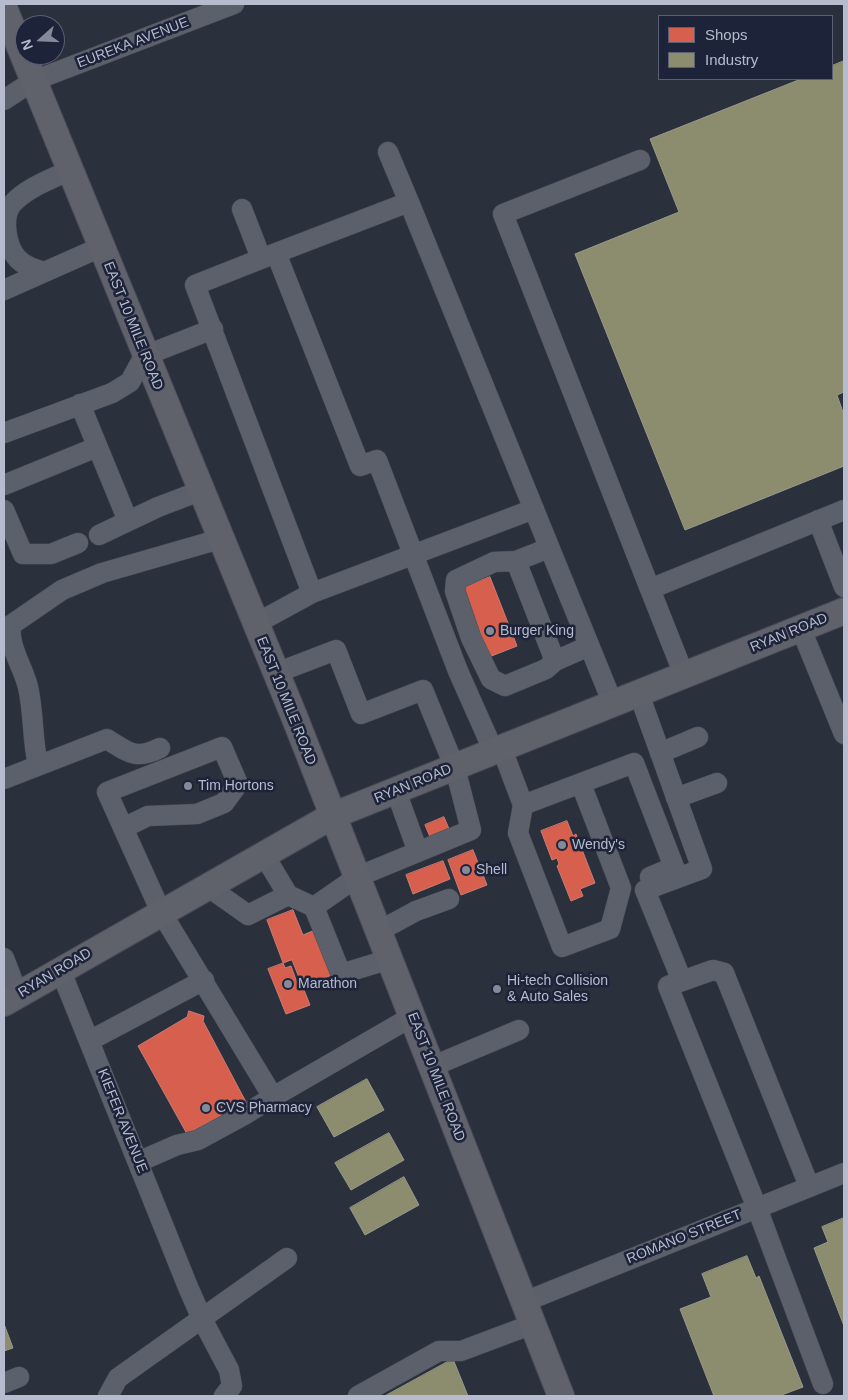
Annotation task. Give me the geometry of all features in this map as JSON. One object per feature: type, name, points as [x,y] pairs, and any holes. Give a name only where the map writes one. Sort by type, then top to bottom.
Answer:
[{"type":"main road","name":"EAST 10 MILE ROAD","points":[[4,8],[414,1016],[431,1067],[561,1396]]},
{"type":"main road","name":"RYAN ROAD","points":[[11,999],[60,969],[332,816],[844,611]]},
{"type":"street","name":"EUREKA AVENUE","points":[[4,100],[33,81],[234,4]]},
{"type":"street","points":[[388,152],[613,704]]},
{"type":"street","points":[[640,160],[502,214],[684,675]]},
{"type":"street","points":[[44,272],[30,268],[16,258],[10,244],[6,226],[11,205],[29,190],[70,170]]},
{"type":"street","points":[[312,594],[195,285],[409,202]]},
{"type":"street","points":[[242,209],[269,255],[360,466],[377,460],[458,671],[524,805],[518,833],[562,948],[610,929],[621,888],[581,784]]},
{"type":"street","points":[[4,290],[101,247]]},
{"type":"street","points":[[4,433],[112,393],[130,382],[144,356],[213,329]]},
{"type":"street","points":[[80,404],[128,521]]},
{"type":"street","points":[[4,486],[97,447]]},
{"type":"street","points":[[99,535],[158,507],[200,491]]},
{"type":"street","points":[[255,624],[312,594],[534,509]]},
{"type":"street","points":[[4,510],[23,554],[51,554],[78,543]]},
{"type":"street","points":[[650,589],[844,510]]},
{"type":"street","points":[[818,520],[844,587]]},
{"type":"street","points":[[38,765],[33,746],[28,687],[9,637],[11,624],[62,590],[102,573],[220,539]]},
{"type":"street","points":[[550,548],[516,561],[494,562],[456,580],[455,591],[471,638],[492,679],[505,686],[546,669],[555,660],[589,646]]},
{"type":"street","points":[[516,561],[555,660]]},
{"type":"street","points":[[801,628],[844,734]]},
{"type":"street","points":[[276,673],[336,650],[361,714],[423,690],[455,768],[471,830],[357,877],[314,907]]},
{"type":"street","points":[[639,694],[702,869],[645,890],[682,981]]},
{"type":"street","points":[[660,752],[698,737]]},
{"type":"street","points":[[4,779],[107,739],[132,754],[146,755],[160,748]]},
{"type":"street","points":[[123,828],[148,816],[197,814],[224,803],[238,784],[222,747],[107,792],[123,828],[161,912],[204,980],[273,1097]]},
{"type":"street","points":[[524,805],[634,763],[674,868],[621,888]]},
{"type":"street","points":[[676,798],[717,783]]},
{"type":"street","points":[[396,791],[418,852]]},
{"type":"street","points":[[264,855],[288,895],[314,907],[341,974],[390,959]]},
{"type":"street","points":[[207,886],[248,915],[288,895]]},
{"type":"street","points":[[379,931],[416,911],[449,899]]},
{"type":"street","points":[[4,958],[11,999]]},
{"type":"street","name":"KIEFER AVENUE","points":[[60,969],[202,1319],[229,1370],[232,1386],[224,1396]]},
{"type":"street","points":[[809,1186],[724,973],[713,970],[668,986],[757,1208],[823,1384]]},
{"type":"street","points":[[90,1041],[204,980]]},
{"type":"street","points":[[138,1162],[177,1145],[198,1140],[414,1016]]},
{"type":"street","points":[[431,1067],[519,1030]]},
{"type":"street","name":"ROMANO STREET","points":[[358,1396],[439,1351],[461,1351],[528,1313],[757,1208],[844,1172]]},
{"type":"street","points":[[108,1396],[118,1378],[287,1258]]},
{"type":"building: Shops","points":[[490,577],[517,646],[489,657],[462,588]]},
{"type":"building: Shops","points":[[444,817],[452,836],[433,844],[425,825]]},
{"type":"building: Shops","points":[[567,821],[573,836],[576,834],[595,883],[580,889],[583,896],[571,901],[557,866],[559,864],[557,858],[552,860],[541,831]]},
{"type":"building: Shops","points":[[473,850],[487,885],[461,895],[448,860]]},
{"type":"building: Shops","points":[[443,861],[450,879],[413,894],[406,875]]},
{"type":"building: Shops","points":[[293,910],[303,935],[315,930],[332,975],[299,988],[291,966],[285,968],[267,920]]},
{"type":"building: Shops","points":[[292,960],[310,1005],[286,1014],[268,969]]},
{"type":"building: Shops","name":"CVS Pharmacy","points":[[189,1011],[204,1016],[203,1021],[246,1102],[239,1106],[248,1122],[235,1129],[226,1113],[187,1134],[138,1046],[187,1017]]},
{"type":"building: Industry","points":[[844,61],[844,392],[837,395],[844,415],[844,466],[685,530],[575,254],[679,212],[650,139],[798,80],[833,80],[833,66]]},
{"type":"building: Industry","points":[[367,1079],[384,1110],[334,1137],[317,1107]]},
{"type":"building: Industry","points":[[389,1133],[404,1160],[351,1190],[335,1163]]},
{"type":"building: Industry","points":[[404,1177],[419,1205],[365,1235],[350,1208]]},
{"type":"building: Industry","points":[[844,1218],[844,1326],[814,1248],[828,1242],[822,1227]]},
{"type":"building: Industry","points":[[747,1256],[756,1278],[759,1276],[803,1387],[779,1396],[714,1396],[680,1309],[711,1297],[702,1274]]},
{"type":"building: Industry","points":[[4,1324],[13,1348],[4,1351]]},
{"type":"building: Industry","points":[[453,1359],[468,1396],[385,1396]]},
{"type":"place","name":"Burger King","points":[[490,631]]},
{"type":"place","name":"Tim Hortons","points":[[188,786]]},
{"type":"place","name":"Wendy's","points":[[562,845]]},
{"type":"place","name":"Shell","points":[[466,870]]},
{"type":"place","name":"Marathon","points":[[288,984]]},
{"type":"place","name":"Hi-tech Collision & Auto Sales","points":[[497,989]]},
{"type":"place","name":"CVS Pharmacy","points":[[206,1108]]}]
